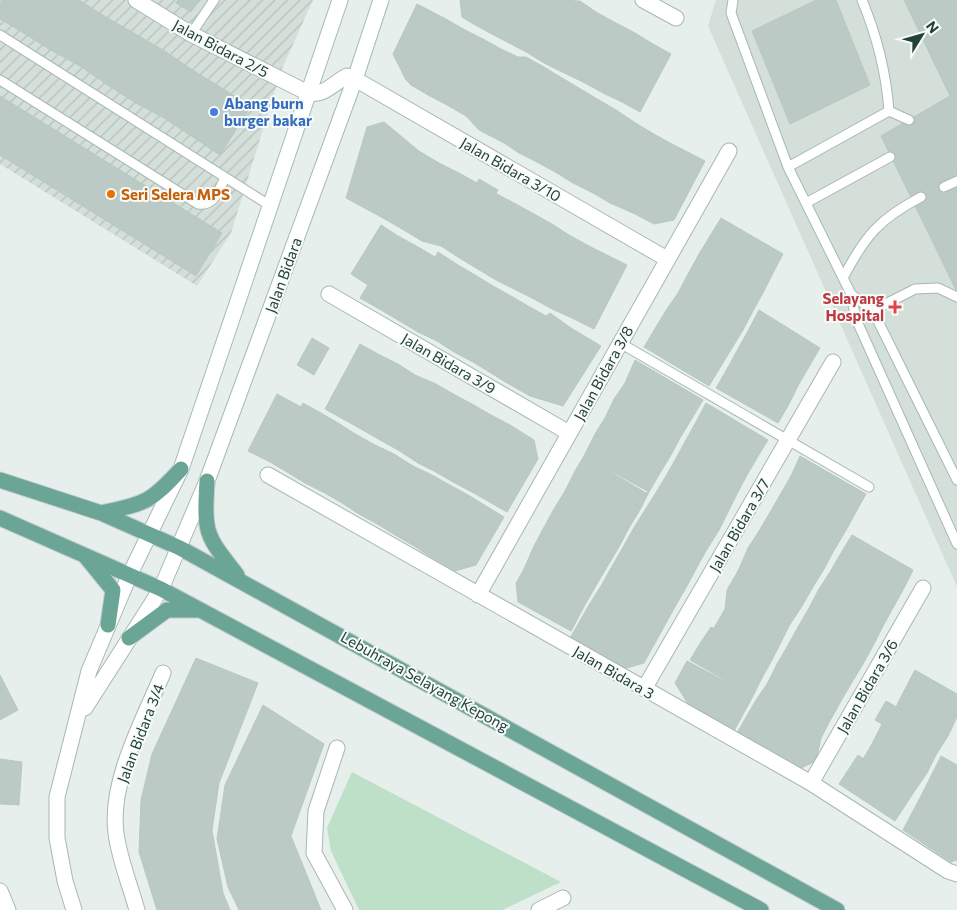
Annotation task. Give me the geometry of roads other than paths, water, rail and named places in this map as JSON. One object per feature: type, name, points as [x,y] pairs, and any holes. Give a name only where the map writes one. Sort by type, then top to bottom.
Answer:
[{"type":"main road","points":[[101,513],[143,503],[157,495],[181,469]]},
{"type":"main road","name":"Lebuhraya Selayang Kepong","points":[[0,480],[101,513],[150,533],[180,548],[837,910]]},
{"type":"main road","points":[[208,481],[205,520],[207,532],[213,544],[240,580]]},
{"type":"main road","points":[[0,518],[161,589],[761,910]]},
{"type":"main road","points":[[83,554],[113,590],[108,625]]},
{"type":"main road","points":[[129,638],[167,610],[201,610]]},
{"type":"street","name":"Jalan Bidara 2/5","points":[[136,0],[191,34],[308,93]]},
{"type":"street","points":[[74,910],[65,881],[57,838],[57,797],[78,720],[88,671],[130,574],[181,469],[340,0]]},
{"type":"street","name":"Jalan Bidara","points":[[78,720],[161,589],[180,548],[208,481],[355,79],[381,0]]},
{"type":"street","points":[[643,0],[676,18]]},
{"type":"street","points":[[308,93],[315,95],[347,76],[355,79]]},
{"type":"street","name":"Jalan Bidara 3/10","points":[[355,79],[667,260]]},
{"type":"street","name":"Jalan Bidara 3/8","points":[[478,595],[729,151]]},
{"type":"street","name":"Jalan Bidara 3/9","points":[[329,294],[569,433]]},
{"type":"street","name":"Jalan Bidara 3/7","points":[[644,689],[833,362]]},
{"type":"street","name":"Jalan Bidara 3","points":[[268,475],[811,783],[948,871],[957,874]]},
{"type":"street","name":"Jalan Bidara 3/6","points":[[811,783],[923,588]]},
{"type":"street","name":"Jalan Bidara 3/4","points":[[137,910],[116,832],[118,792],[128,758],[163,673]]},
{"type":"street","points":[[337,748],[316,811],[314,853],[345,910]]},
{"type":"street","points":[[0,891],[8,910]]},
{"type":"street","points":[[539,910],[563,898]]},
{"type":"lane","points":[[191,34],[214,0]]},
{"type":"lane","points":[[733,0],[731,12],[788,167],[851,294],[856,319],[957,544]]},
{"type":"lane","points":[[862,0],[875,33],[887,82],[889,111]]},
{"type":"lane","points":[[0,35],[269,205]]},
{"type":"lane","points":[[0,80],[198,204],[207,205],[213,202],[225,178]]},
{"type":"lane","points":[[788,167],[889,111]]},
{"type":"lane","points":[[889,111],[909,120]]},
{"type":"lane","points":[[806,203],[890,156]]},
{"type":"lane","points":[[944,187],[957,181]]},
{"type":"lane","points":[[843,278],[859,247],[876,226],[896,210],[921,197]]},
{"type":"lane","points":[[856,319],[915,289],[938,288],[957,297]]},
{"type":"lane","points":[[851,294],[873,311],[957,480]]},
{"type":"lane","points":[[620,342],[869,487]]},
{"type":"place","name":"Abang burn burger bakar","points":[[214,112]]},
{"type":"place","name":"Seri Selera MPS","points":[[111,194]]},
{"type":"place","name":"Selayang Hospital","points":[[895,307]]}]
